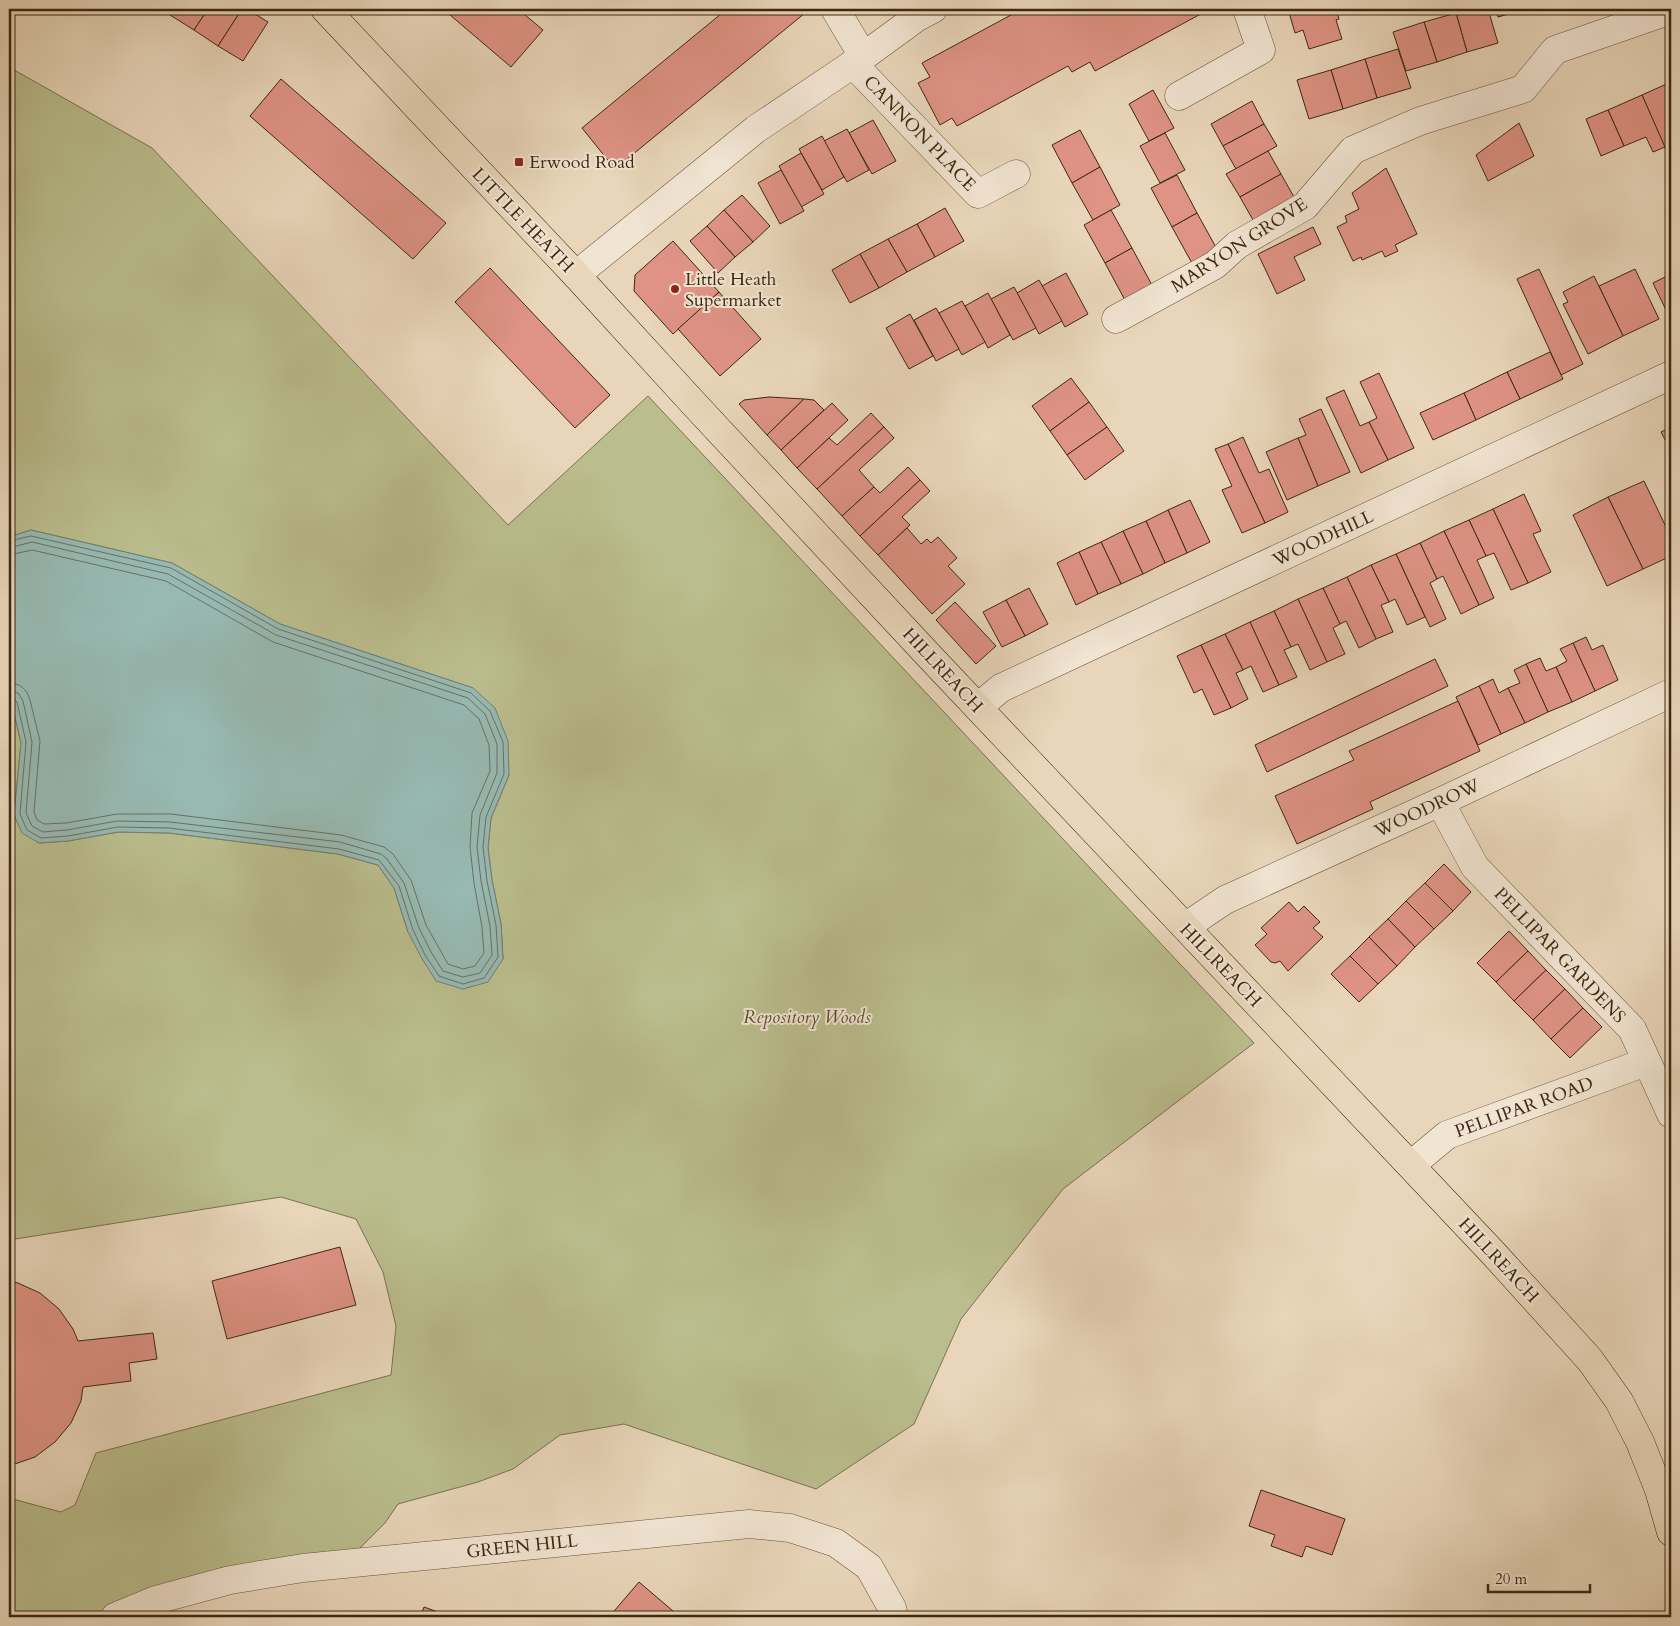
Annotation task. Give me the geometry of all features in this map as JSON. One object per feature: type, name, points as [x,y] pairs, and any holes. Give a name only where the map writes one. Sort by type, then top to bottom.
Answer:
[{"type":"main road","name":"LITTLE HEATH","points":[[325,9],[720,431]]},
{"type":"main road","name":"HILLREACH","points":[[720,431],[978,708],[1411,1165],[1590,1360],[1619,1401],[1640,1442],[1671,1532]]},
{"type":"street","points":[[835,9],[858,60]]},
{"type":"street","points":[[576,275],[756,128],[858,60],[916,18],[933,9]]},
{"type":"street","points":[[1179,96],[1261,50],[1247,9]]},
{"type":"street","name":"MARYON GROVE","points":[[1116,319],[1215,265],[1237,245],[1305,206],[1353,150],[1420,121],[1523,89],[1555,50],[1671,10]]},
{"type":"street","name":"CANNON PLACE","points":[[858,60],[978,194],[1016,174]]},
{"type":"street","name":"WOODHILL","points":[[978,708],[1001,688],[1671,376]]},
{"type":"street","name":"WOODROW","points":[[1186,927],[1225,900],[1671,694]]},
{"type":"street","name":"PELLIPAR GARDENS","points":[[1440,802],[1475,867],[1632,1029],[1671,1114]]},
{"type":"street","name":"PELLIPAR ROAD","points":[[1411,1165],[1447,1135],[1646,1062]]},
{"type":"street","name":"GREEN HILL","points":[[115,1617],[156,1600],[230,1580],[303,1568],[749,1524],[790,1528],[836,1544],[869,1567],[892,1608],[894,1617]]},
{"type":"green space","name":"Repository Woods","points":[[9,67],[152,148],[508,525],[648,396],[1254,1043],[1063,1189],[961,1319],[914,1424],[816,1489],[624,1424],[560,1435],[513,1469],[478,1482],[398,1504],[385,1523],[344,1564],[115,1617],[9,1617],[9,1498],[61,1512],[75,1505],[96,1453],[391,1375],[396,1326],[383,1272],[356,1219],[281,1197],[9,1240],[9,699],[12,704],[21,743],[14,815],[39,843],[68,841],[118,832],[169,833],[338,854],[378,865],[394,888],[408,932],[503,959],[501,924],[488,848],[491,818],[509,775],[473,688],[280,624],[172,563],[31,530],[9,537]]},
{"type":"water","points":[[31,530],[172,563],[280,624],[473,688],[495,708],[508,741],[509,775],[491,818],[488,848],[501,924],[503,959],[488,982],[463,989],[436,981],[408,932],[394,888],[378,865],[338,854],[169,833],[118,832],[68,841],[39,843],[22,833],[14,815],[21,743],[12,704],[9,699],[9,537]]},
{"type":"building","points":[[161,9],[174,9],[170,15]]},
{"type":"building","points":[[174,9],[208,9],[194,30],[170,15]]},
{"type":"building","points":[[208,9],[242,9],[218,46],[194,30]]},
{"type":"building","points":[[242,9],[247,9],[268,22],[243,61],[218,46]]},
{"type":"building","points":[[443,9],[518,9],[543,30],[511,67]]},
{"type":"building","points":[[727,9],[801,9],[805,13],[615,169],[582,128]]},
{"type":"building","points":[[1022,9],[1210,9],[1095,71],[1090,62],[1072,72],[1068,66],[957,126],[952,118],[940,125],[918,83],[930,77],[922,63]]},
{"type":"building","points":[[1288,9],[1336,9],[1339,19],[1336,20],[1342,39],[1309,49],[1303,30],[1295,33]]},
{"type":"building","points":[[1468,9],[1488,9],[1498,43],[1467,52],[1456,13]]},
{"type":"building","points":[[1496,9],[1526,9],[1498,17]]},
{"type":"building","points":[[1456,13],[1467,52],[1437,62],[1424,22]]},
{"type":"building","points":[[1424,22],[1437,62],[1406,71],[1393,32]]},
{"type":"building","points":[[1398,49],[1411,88],[1377,98],[1365,59]]},
{"type":"building","points":[[1365,59],[1377,98],[1343,109],[1331,70]]},
{"type":"building","points":[[1331,70],[1343,109],[1309,119],[1297,80]]},
{"type":"building","points":[[281,79],[446,223],[413,259],[250,116]]},
{"type":"building","points":[[1671,82],[1671,162],[1642,95]]},
{"type":"building","points":[[1153,90],[1174,128],[1149,141],[1129,104]]},
{"type":"building","points":[[1642,95],[1665,147],[1653,152],[1646,137],[1624,146],[1608,110]]},
{"type":"building","points":[[1252,101],[1264,124],[1223,146],[1211,124]]},
{"type":"building","points":[[1608,110],[1624,146],[1601,156],[1586,119]]},
{"type":"building","points":[[873,120],[896,161],[872,174],[849,133]]},
{"type":"building","points":[[1519,123],[1534,156],[1488,181],[1476,155]]},
{"type":"building","points":[[1264,124],[1277,146],[1236,169],[1223,146]]},
{"type":"building","points":[[847,129],[869,170],[847,182],[824,141]]},
{"type":"building","points":[[1080,130],[1100,167],[1072,183],[1052,145]]},
{"type":"building","points":[[1165,133],[1185,170],[1160,183],[1140,146]]},
{"type":"building","points":[[822,136],[844,177],[822,190],[799,149]]},
{"type":"building","points":[[1268,151],[1281,174],[1240,197],[1226,174]]},
{"type":"building","points":[[801,153],[824,194],[801,207],[779,166]]},
{"type":"building","points":[[1100,167],[1120,205],[1093,220],[1072,183]]},
{"type":"building","points":[[1386,168],[1417,234],[1395,245],[1398,251],[1385,257],[1382,251],[1362,260],[1361,257],[1353,261],[1337,227],[1347,222],[1345,216],[1359,209],[1352,193]]},
{"type":"building","points":[[781,170],[804,211],[780,224],[758,183]]},
{"type":"building","points":[[1281,174],[1294,197],[1253,220],[1240,197]]},
{"type":"building","points":[[1177,175],[1197,213],[1172,227],[1151,188]]},
{"type":"building","points":[[742,195],[770,226],[753,242],[724,210]]},
{"type":"building","points":[[945,208],[964,241],[935,257],[917,224]]},
{"type":"building","points":[[724,210],[753,242],[735,257],[707,226]]},
{"type":"building","points":[[1111,210],[1132,248],[1105,263],[1084,225]]},
{"type":"building","points":[[1197,213],[1218,251],[1193,265],[1172,227]]},
{"type":"building","points":[[917,224],[935,257],[907,272],[888,239]]},
{"type":"building","points":[[707,226],[735,257],[718,273],[690,241]]},
{"type":"building","points":[[1313,227],[1321,244],[1294,257],[1305,280],[1277,294],[1258,254]]},
{"type":"building","points":[[888,239],[907,272],[879,288],[860,254]]},
{"type":"building","points":[[673,241],[719,292],[673,334],[634,291],[635,275]]},
{"type":"building","points":[[1132,248],[1153,287],[1126,302],[1105,263]]},
{"type":"building","points":[[860,254],[879,288],[850,303],[832,270]]},
{"type":"building","points":[[490,268],[610,395],[575,428],[455,302]]},
{"type":"building","points":[[1539,269],[1583,364],[1561,375],[1517,279]]},
{"type":"building","points":[[1635,269],[1659,319],[1623,336],[1599,286]]},
{"type":"building","points":[[1066,273],[1088,314],[1065,327],[1042,286]]},
{"type":"building","points":[[1671,274],[1671,307],[1666,310],[1653,283]]},
{"type":"building","points":[[1594,276],[1623,336],[1588,354],[1563,304],[1568,302],[1563,292]]},
{"type":"building","points":[[1039,280],[1062,321],[1039,334],[1017,293]]},
{"type":"building","points":[[1014,287],[1036,328],[1013,340],[991,299]]},
{"type":"building","points":[[719,292],[761,339],[720,376],[678,329]]},
{"type":"building","points":[[988,293],[1010,335],[988,348],[965,306]]},
{"type":"building","points":[[962,301],[985,342],[962,355],[939,313]]},
{"type":"building","points":[[936,308],[959,349],[936,361],[914,320]]},
{"type":"building","points":[[910,314],[933,356],[909,369],[886,328]]},
{"type":"building","points":[[1550,352],[1563,379],[1520,399],[1507,372]]},
{"type":"building","points":[[1507,372],[1520,399],[1476,420],[1464,393]]},
{"type":"building","points":[[1379,373],[1414,448],[1388,460],[1369,422],[1377,418],[1360,382]]},
{"type":"building","points":[[1071,378],[1089,402],[1050,431],[1032,406]]},
{"type":"building","points":[[1344,390],[1360,426],[1369,422],[1388,460],[1361,473],[1326,398]]},
{"type":"building","points":[[1464,393],[1476,420],[1433,440],[1420,413]]},
{"type":"building","points":[[769,397],[804,399],[767,435],[739,404],[744,400]]},
{"type":"building","points":[[804,399],[814,400],[824,410],[781,450],[767,435]]},
{"type":"building","points":[[1089,402],[1107,427],[1067,455],[1050,431]]},
{"type":"building","points":[[832,403],[848,420],[797,468],[781,450]]},
{"type":"building","points":[[1321,409],[1350,472],[1318,486],[1298,438],[1306,435],[1299,419]]},
{"type":"building","points":[[871,413],[884,427],[817,489],[797,468],[829,438],[837,445]]},
{"type":"building","points":[[884,427],[894,438],[859,470],[874,487],[842,516],[817,489]]},
{"type":"building","points":[[1107,427],[1124,451],[1085,480],[1067,455]]},
{"type":"building","points":[[1671,427],[1671,451],[1661,432]]},
{"type":"building","points":[[1243,437],[1259,473],[1269,469],[1288,512],[1265,523],[1228,444]]},
{"type":"building","points":[[1298,438],[1318,486],[1287,500],[1266,452]]},
{"type":"building","points":[[1228,444],[1265,523],[1242,533],[1222,490],[1232,486],[1215,449]]},
{"type":"building","points":[[908,467],[920,480],[860,536],[842,516],[874,487],[880,493]]},
{"type":"building","points":[[920,480],[930,491],[902,517],[910,525],[878,555],[860,536]]},
{"type":"building","points":[[1644,481],[1666,527],[1669,526],[1671,531],[1671,556],[1643,569],[1608,497]]},
{"type":"building","points":[[1524,494],[1541,531],[1533,534],[1551,572],[1528,583],[1493,509]]},
{"type":"building","points":[[1608,497],[1643,569],[1607,586],[1573,515]]},
{"type":"building","points":[[1190,500],[1210,542],[1187,553],[1168,510]]},
{"type":"building","points":[[1493,509],[1528,583],[1511,590],[1494,553],[1486,556],[1469,520]]},
{"type":"building","points":[[1168,510],[1187,553],[1165,563],[1146,521]]},
{"type":"building","points":[[1469,520],[1486,556],[1477,560],[1494,598],[1479,605],[1444,531]]},
{"type":"building","points":[[1146,521],[1165,563],[1143,574],[1123,531]]},
{"type":"building","points":[[907,528],[921,544],[927,539],[931,543],[938,537],[957,558],[948,566],[965,584],[932,614],[878,555]]},
{"type":"building","points":[[1123,531],[1143,574],[1121,584],[1101,542]]},
{"type":"building","points":[[1444,531],[1479,605],[1461,614],[1443,576],[1437,579],[1420,543]]},
{"type":"building","points":[[1101,542],[1121,584],[1098,594],[1079,552]]},
{"type":"building","points":[[1420,543],[1437,579],[1430,583],[1446,619],[1430,627],[1396,554]]},
{"type":"building","points":[[1079,552],[1098,594],[1076,605],[1057,563]]},
{"type":"building","points":[[1396,554],[1425,617],[1407,625],[1395,599],[1389,602],[1371,565]]},
{"type":"building","points":[[1371,565],[1389,602],[1381,605],[1393,632],[1376,639],[1347,577]]},
{"type":"building","points":[[1347,577],[1376,639],[1359,648],[1346,621],[1340,624],[1323,588]]},
{"type":"building","points":[[1029,588],[1048,624],[1025,636],[1006,600]]},
{"type":"building","points":[[1323,588],[1340,624],[1333,628],[1345,654],[1327,662],[1298,599]]},
{"type":"building","points":[[1298,599],[1327,662],[1310,670],[1298,644],[1291,647],[1274,611]]},
{"type":"building","points":[[1006,600],[1025,636],[1002,647],[983,612]]},
{"type":"building","points":[[955,602],[996,646],[976,664],[936,620]]},
{"type":"building","points":[[1274,611],[1291,647],[1284,650],[1297,677],[1279,685],[1250,622]]},
{"type":"building","points":[[1250,622],[1279,685],[1263,692],[1251,666],[1243,670],[1225,634]]},
{"type":"building","points":[[1225,634],[1243,670],[1236,673],[1248,699],[1231,708],[1201,645]]},
{"type":"building","points":[[1586,637],[1592,650],[1603,645],[1618,680],[1595,691],[1573,643]]},
{"type":"building","points":[[1573,643],[1595,691],[1572,702],[1556,667],[1567,661],[1560,649]]},
{"type":"building","points":[[1201,645],[1231,708],[1214,715],[1202,689],[1194,693],[1177,656]]},
{"type":"building","points":[[1540,658],[1546,671],[1556,667],[1572,702],[1548,712],[1526,664]]},
{"type":"building","points":[[1435,659],[1448,686],[1267,772],[1255,745]]},
{"type":"building","points":[[1526,664],[1548,712],[1525,723],[1508,688],[1520,683],[1514,670]]},
{"type":"building","points":[[1493,679],[1499,693],[1508,688],[1525,723],[1501,734],[1479,686]]},
{"type":"building","points":[[1479,686],[1501,734],[1478,745],[1456,697]]},
{"type":"building","points":[[1458,701],[1480,751],[1370,802],[1373,809],[1297,844],[1275,796],[1354,760],[1349,751]]},
{"type":"building","points":[[1444,864],[1471,892],[1453,911],[1425,883]]},
{"type":"building","points":[[1425,883],[1453,911],[1434,929],[1406,901]]},
{"type":"building","points":[[1406,901],[1434,929],[1415,947],[1388,919]]},
{"type":"building","points":[[1289,902],[1298,912],[1304,906],[1320,922],[1313,928],[1323,937],[1288,971],[1280,961],[1271,962],[1255,945],[1267,934],[1261,928]]},
{"type":"building","points":[[1388,919],[1415,947],[1397,966],[1369,937]]},
{"type":"building","points":[[1509,931],[1528,951],[1496,982],[1477,963]]},
{"type":"building","points":[[1369,937],[1397,966],[1378,984],[1350,956]]},
{"type":"building","points":[[1528,951],[1546,970],[1514,1001],[1496,982]]},
{"type":"building","points":[[1350,956],[1378,984],[1359,1002],[1331,974]]},
{"type":"building","points":[[1546,970],[1565,989],[1533,1020],[1514,1001]]},
{"type":"building","points":[[1565,989],[1583,1008],[1551,1039],[1533,1020]]},
{"type":"building","points":[[1583,1008],[1602,1027],[1570,1058],[1551,1039]]},
{"type":"building","points":[[340,1247],[356,1305],[227,1339],[212,1281]]},
{"type":"building","points":[[9,1281],[40,1293],[59,1309],[73,1329],[78,1341],[153,1333],[157,1359],[129,1363],[131,1381],[83,1387],[81,1401],[71,1423],[55,1442],[35,1457],[9,1466]]},
{"type":"building","points":[[1261,1490],[1345,1519],[1332,1555],[1306,1546],[1302,1557],[1271,1546],[1275,1535],[1249,1526]]},
{"type":"building","points":[[639,1582],[680,1617],[609,1617]]},
{"type":"building","points":[[424,1607],[452,1617],[420,1617]]},
{"type":"place","name":"Erwood Road","points":[[519,162]]},
{"type":"place","name":"Little Heath Supermarket","points":[[675,289]]}]
